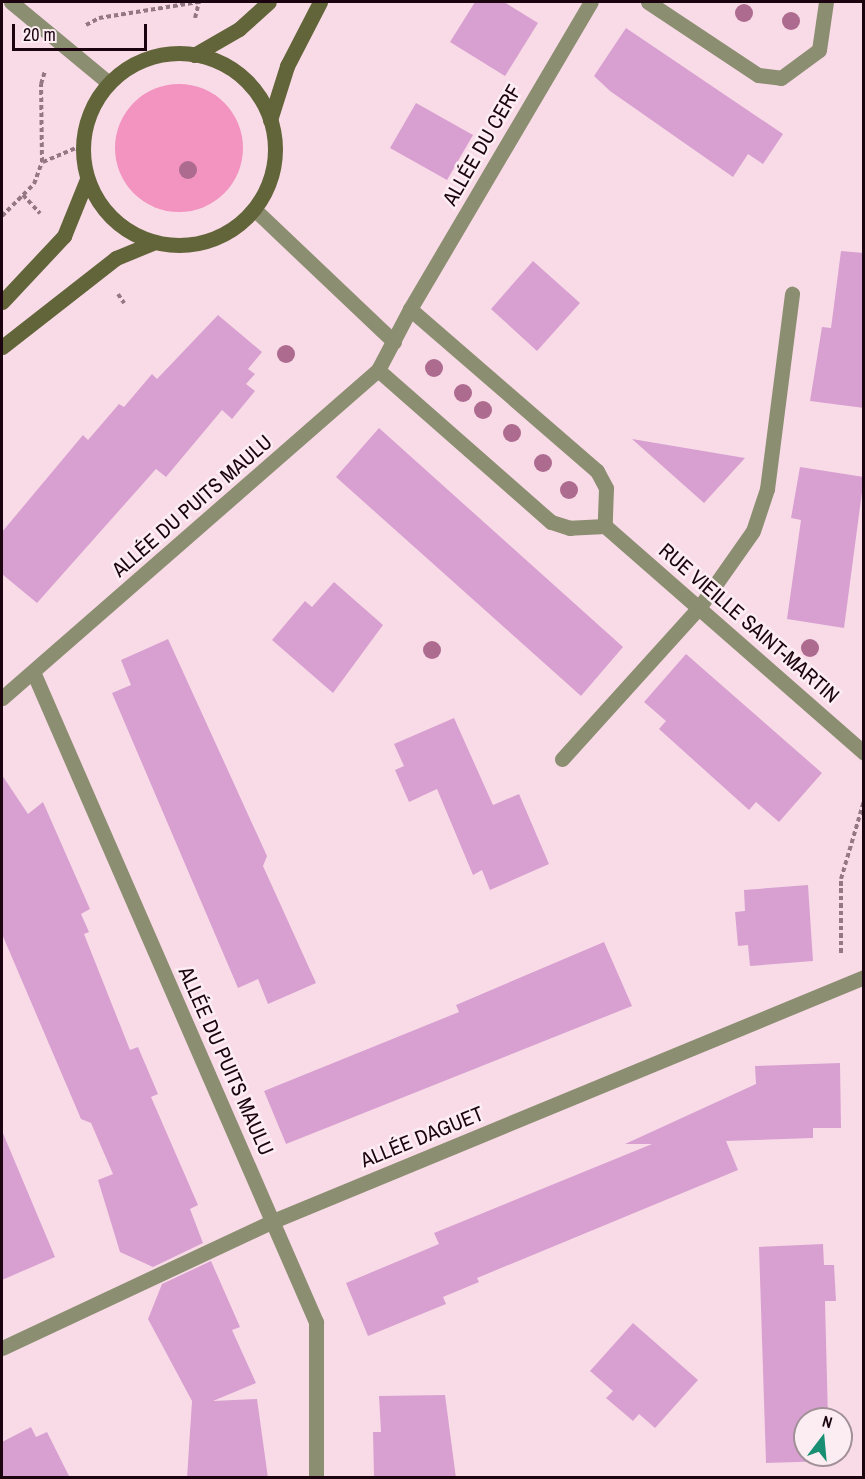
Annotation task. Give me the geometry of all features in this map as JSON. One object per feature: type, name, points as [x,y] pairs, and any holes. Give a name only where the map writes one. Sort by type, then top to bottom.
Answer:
[{"type":"main road","points":[[155,242],[113,219],[87,179],[83,145],[90,112],[109,83],[148,59],[194,55],[239,29],[269,2]]},
{"type":"main road","points":[[2,347],[108,264],[155,242],[210,240],[254,209],[274,161],[270,120],[287,66],[320,2]]},
{"type":"main road","points":[[194,55],[241,78],[270,120]]},
{"type":"main road","points":[[2,302],[64,236],[87,179]]},
{"type":"street","points":[[11,2],[109,83]]},
{"type":"street","name":"ALLÉE DU CERF","points":[[410,309],[591,2]]},
{"type":"street","points":[[648,2],[758,75],[781,78],[819,50],[826,2]]},
{"type":"street","points":[[254,209],[394,342]]},
{"type":"street","points":[[562,759],[701,605],[753,531],[767,489],[792,294]]},
{"type":"street","points":[[410,309],[597,471],[606,488],[605,526],[570,528],[550,522],[378,370],[410,309]]},
{"type":"street","name":"ALLÉE DU PUITS MAULU","points":[[2,698],[34,674],[378,370]]},
{"type":"street","name":"RUE VIEILLE SAINT-MARTIN","points":[[605,526],[701,605],[864,753]]},
{"type":"street","name":"ALLÉE DU PUITS MAULU","points":[[34,674],[316,1322],[316,1478]]},
{"type":"street","name":"ALLÉE DAGUET","points":[[2,1348],[273,1221],[864,977]]},
{"type":"path","points":[[82,28],[99,18],[199,2]]},
{"type":"path","points":[[2,216],[34,184],[42,162],[40,84],[46,69]]},
{"type":"path","points":[[42,162],[83,145]]},
{"type":"path","points":[[846,984],[838,928],[841,879],[864,801]]},
{"type":"shaded area","points":[[179,84],[204,89],[225,102],[238,123],[243,148],[238,173],[225,194],[204,207],[179,212],[154,207],[133,194],[120,173],[115,148],[120,123],[133,102],[154,89]]},
{"type":"building","points":[[475,2],[504,2],[538,23],[505,76],[450,42]]},
{"type":"building","points":[[626,28],[783,134],[763,164],[748,154],[733,177],[610,91],[594,76]]},
{"type":"building","points":[[416,103],[473,135],[447,180],[390,148]]},
{"type":"building","points":[[841,251],[864,253],[864,408],[810,401],[822,327],[831,328]]},
{"type":"building","points":[[533,261],[580,303],[537,351],[491,309]]},
{"type":"building","points":[[218,315],[262,352],[248,369],[255,374],[246,384],[255,391],[232,419],[222,410],[166,477],[156,469],[37,603],[2,574],[2,532],[83,435],[88,440],[119,404],[124,407],[152,374],[157,379]]},
{"type":"building","points":[[379,428],[623,647],[581,696],[336,477]]},
{"type":"building","points":[[632,439],[745,458],[704,503]]},
{"type":"building","points":[[800,467],[864,477],[844,628],[787,619],[801,520],[791,518]]},
{"type":"building","points":[[334,582],[383,625],[333,693],[272,640],[305,601],[312,607]]},
{"type":"building","points":[[168,639],[267,856],[263,866],[316,983],[268,1004],[258,979],[238,988],[112,693],[131,685],[121,660]]},
{"type":"building","points":[[686,654],[822,773],[779,822],[756,802],[749,810],[659,729],[666,721],[644,702]]},
{"type":"building","points":[[454,718],[493,805],[519,794],[549,864],[490,890],[482,870],[473,875],[437,789],[409,802],[395,770],[404,766],[394,744]]},
{"type":"building","points":[[2,775],[28,814],[43,802],[90,909],[81,914],[89,932],[84,934],[130,1050],[138,1047],[158,1094],[151,1097],[198,1205],[190,1209],[203,1243],[153,1267],[120,1252],[98,1180],[113,1174],[91,1123],[81,1119],[2,934]]},
{"type":"building","points":[[808,885],[813,961],[750,966],[748,945],[738,946],[735,912],[745,911],[744,890]]},
{"type":"building","points":[[604,942],[632,1006],[286,1144],[264,1091],[459,1012],[456,1005]]},
{"type":"building","points":[[840,1063],[841,1128],[813,1128],[813,1138],[726,1141],[738,1170],[477,1278],[479,1282],[443,1297],[446,1304],[368,1336],[346,1283],[439,1244],[434,1233],[652,1144],[625,1144],[756,1084],[755,1066]]},
{"type":"building","points":[[2,1131],[55,1257],[2,1280]]},
{"type":"building","points":[[823,1244],[824,1265],[834,1265],[836,1301],[825,1301],[828,1407],[793,1407],[793,1462],[766,1463],[759,1247]]},
{"type":"building","points":[[211,1261],[240,1327],[232,1330],[256,1383],[213,1401],[257,1399],[268,1478],[187,1478],[192,1401],[148,1319],[162,1284]]},
{"type":"building","points":[[633,1323],[698,1380],[655,1428],[639,1414],[633,1421],[606,1398],[613,1391],[590,1371]]},
{"type":"building","points":[[445,1395],[456,1478],[374,1478],[373,1432],[381,1432],[379,1396]]},
{"type":"building","points":[[31,1427],[36,1437],[47,1432],[70,1478],[2,1478],[2,1442]]}]
